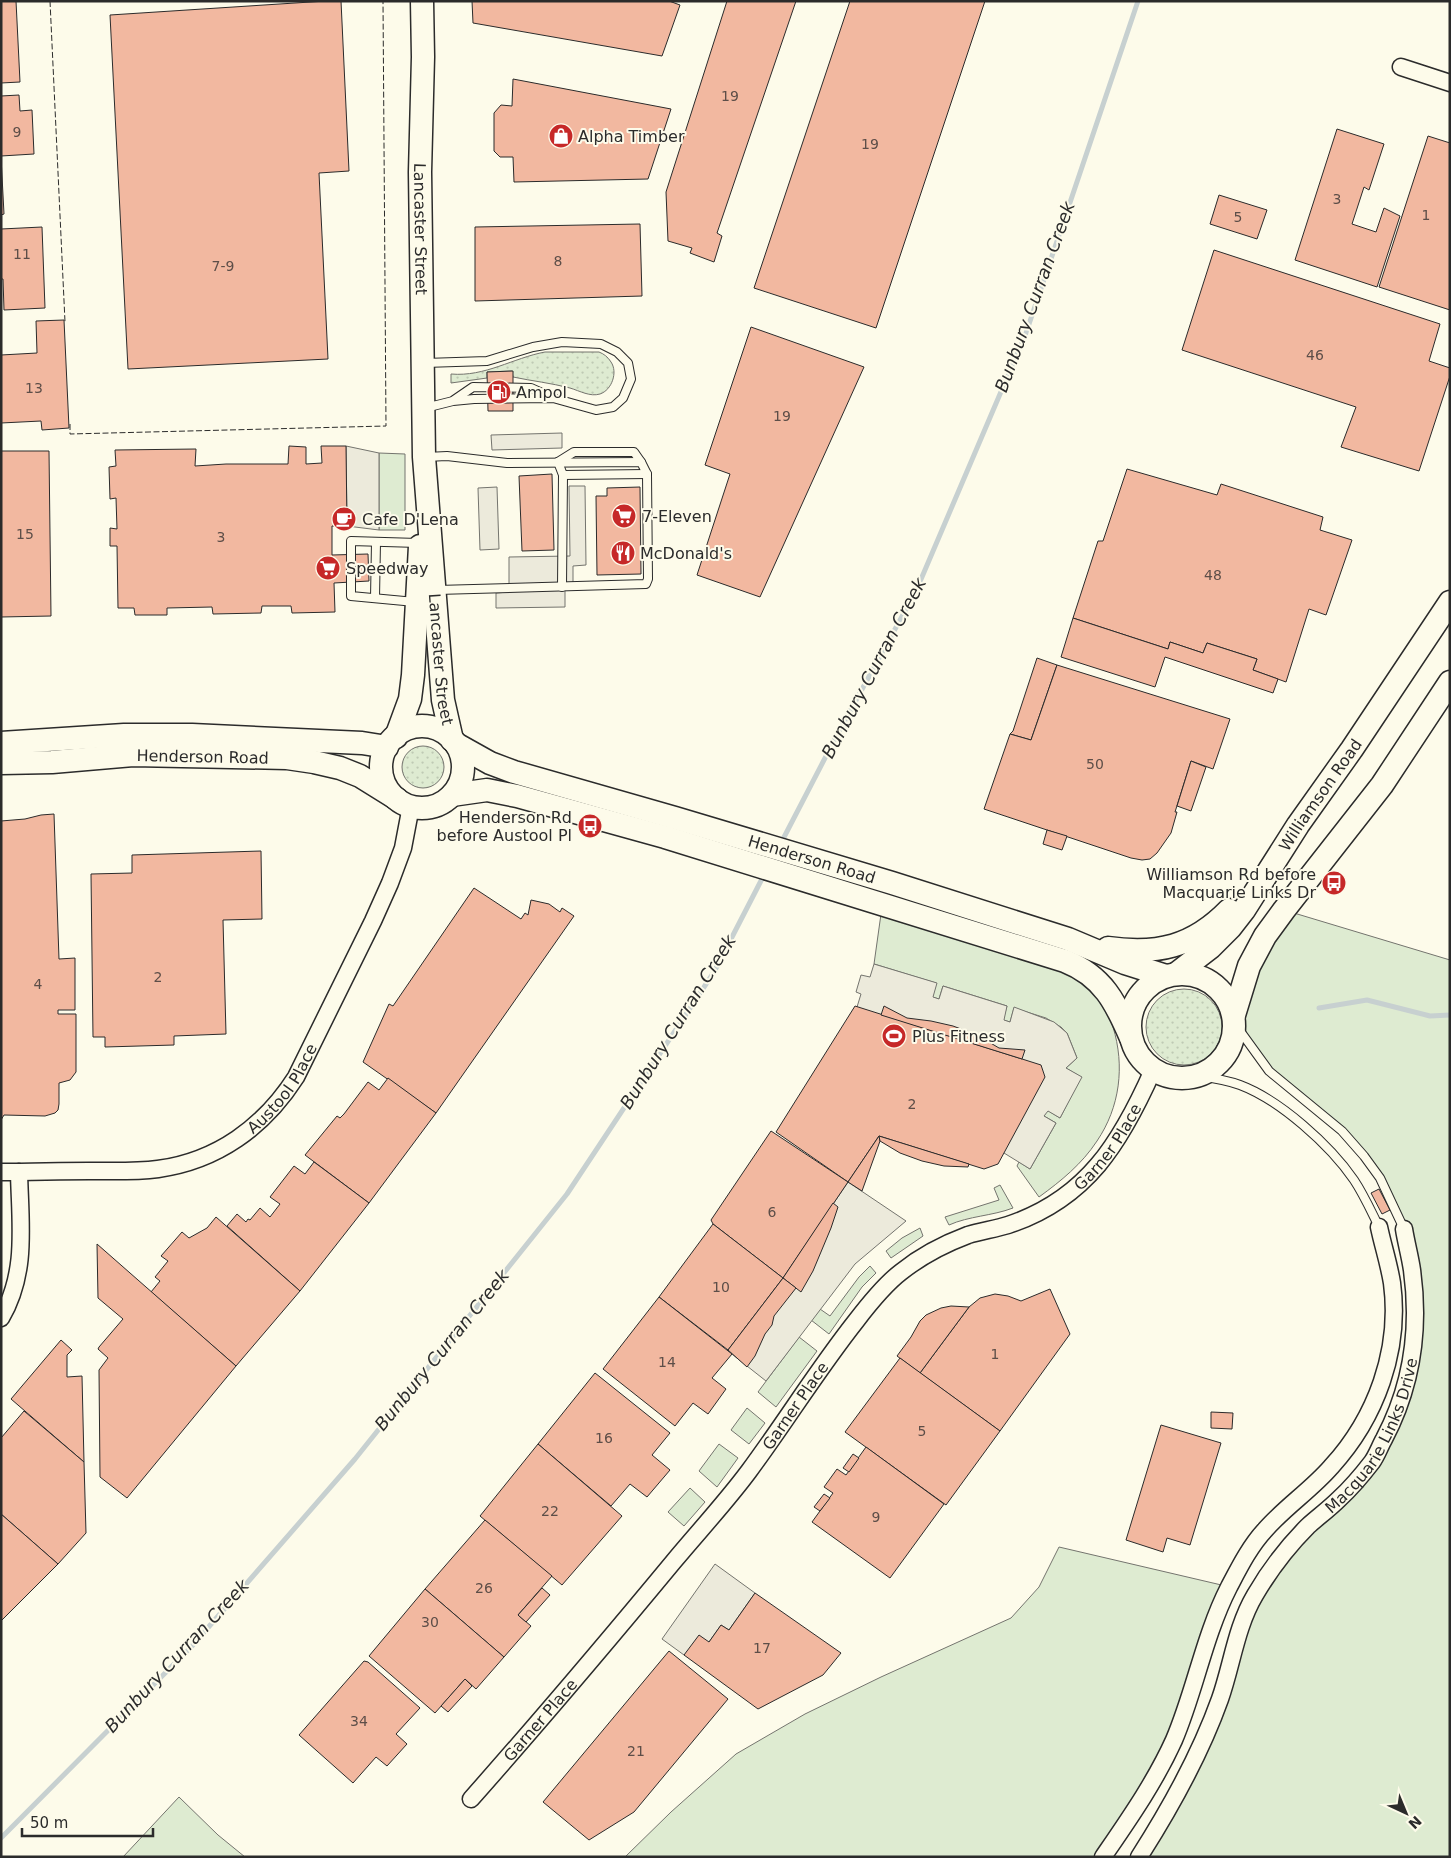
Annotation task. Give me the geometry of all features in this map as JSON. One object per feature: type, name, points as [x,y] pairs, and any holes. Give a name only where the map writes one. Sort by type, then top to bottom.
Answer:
[{"type":"main road","name":"Lancaster Street","points":[[392,742],[410,699],[423,594],[424,457],[420,172],[423,57],[422,1]]},
{"type":"main road","name":"Lancaster Street","points":[[424,457],[420,543],[423,594],[443,700],[454,742]]},
{"type":"main road","name":"Williamson Road","points":[[1171,975],[1211,947],[1230,928],[1244,910],[1298,825],[1352,749],[1450,602]]},
{"type":"main road","points":[[1234,1020],[1226,997],[1213,984],[1195,975],[1171,975],[1149,986],[1137,1001],[1130,1019],[1131,1038],[1139,1056],[1161,1075],[1180,1079],[1199,1076],[1208,1072],[1223,1060],[1232,1043],[1234,1020],[1249,966],[1265,936],[1382,785],[1450,682]]},
{"type":"main road","points":[[424,727],[443,732],[454,742],[462,755],[463,773],[459,785],[452,795],[444,802],[422,808],[404,803],[386,786],[382,774],[383,757],[392,742],[406,730],[424,727]]},
{"type":"main road","name":"Henderson Road","points":[[1,743],[124,735],[192,735],[362,743],[392,742]]},
{"type":"main road","name":"Henderson Road","points":[[454,742],[490,763],[514,772],[880,903],[1076,965],[1091,974],[1101,984],[1113,1000],[1131,1038]]},
{"type":"main road","name":"Henderson Road","points":[[1,763],[52,762],[133,755],[287,758],[340,768],[360,776],[404,803]]},
{"type":"main road","name":"Henderson Road","points":[[452,795],[487,790],[504,792],[670,827],[892,884],[1068,939],[1132,965],[1171,975]]},
{"type":"main road","points":[[1068,939],[1127,950],[1150,951],[1169,948],[1189,940],[1209,928],[1240,898],[1298,825]]},
{"type":"street","points":[[1401,67],[1450,83]]},
{"type":"street","name":"Austool Place","points":[[1,1172],[128,1171],[164,1168],[201,1158],[223,1148],[256,1126],[281,1098],[296,1077],[369,929],[390,883],[403,848],[404,803]]},
{"type":"street","name":"Garner Place","points":[[471,1799],[562,1694],[749,1471],[842,1339],[870,1303],[899,1273],[935,1249],[968,1235],[1008,1225],[1039,1213],[1068,1196],[1091,1174],[1111,1148],[1141,1097],[1153,1070]]},
{"type":"street","points":[[1,1318],[14,1292],[22,1256],[19,1172]]},
{"type":"street","name":"Macquarie Links Drive","points":[[1103,1857],[1152,1784],[1174,1740],[1198,1675],[1212,1628],[1228,1590],[1246,1557],[1264,1530],[1331,1467],[1354,1438],[1373,1406],[1386,1373],[1392,1345],[1392,1283],[1379,1227]]},
{"type":"street","name":"Macquarie Links Drive","points":[[1139,1857],[1168,1811],[1206,1735],[1220,1699],[1238,1634],[1254,1596],[1282,1556],[1307,1527],[1339,1499],[1373,1461],[1400,1403],[1410,1368],[1415,1306],[1412,1270],[1404,1229]]},
{"type":"lane","points":[[422,363],[487,361],[533,347],[562,342],[601,344],[617,352],[628,363],[631,379],[623,398],[613,407],[596,410],[553,398],[531,388],[473,387],[453,402]]},
{"type":"lane","points":[[423,408],[453,402],[553,398]]},
{"type":"lane","points":[[420,543],[351,541],[352,596],[375,598],[423,594],[646,584],[648,579],[647,474],[641,462],[507,463],[447,456],[424,457]]},
{"type":"lane","points":[[558,462],[563,475],[562,587]]},
{"type":"lane","points":[[563,475],[647,474]]},
{"type":"lane","points":[[375,598],[376,542]]},
{"type":"lane","name":"Macquarie Links Drive","points":[[1234,1020],[1269,1071],[1342,1131],[1364,1156],[1380,1178],[1404,1229]]},
{"type":"lane","name":"Macquarie Links Drive","points":[[1199,1076],[1240,1085],[1258,1093],[1288,1113],[1313,1134],[1353,1179],[1379,1227]]},
{"type":"green space","points":[[545,352],[601,353],[609,359],[613,366],[614,375],[611,385],[604,392],[592,395],[563,386],[513,377],[512,371],[487,372],[487,378],[451,383],[451,374],[476,373]]},
{"type":"green space","points":[[379,453],[405,454],[405,530],[379,530]]},
{"type":"green space","points":[[423,746],[438,752],[444,767],[438,782],[423,788],[408,782],[402,767],[408,752]]},
{"type":"green space","points":[[1284,910],[1450,960],[1450,1857],[1146,1857],[1230,1664],[1280,1558],[1371,1463],[1400,1403],[1412,1269],[1390,1199],[1342,1131],[1269,1071],[1235,1024]]},
{"type":"green space","points":[[881,914],[1068,973],[1092,990],[1104,1005],[1113,1027],[1119,1056],[1118,1086],[1111,1114],[1105,1128],[1085,1157],[1039,1197],[1017,1166],[1019,1162],[1030,1169],[1056,1123],[1044,1116],[1047,1110],[1060,1118],[1081,1077],[1066,1068],[1077,1058],[1067,1033],[1046,1018],[1014,1008],[1010,1022],[1003,1020],[1007,1006],[943,986],[939,999],[932,997],[936,983],[874,964]]},
{"type":"green space","points":[[1177,989],[1191,989],[1205,995],[1216,1006],[1222,1020],[1219,1042],[1211,1054],[1191,1065],[1177,1065],[1163,1059],[1152,1048],[1146,1034],[1146,1020],[1152,1006],[1163,995]]},
{"type":"green space","points":[[1000,1185],[1013,1208],[949,1225],[945,1217],[999,1200],[994,1188]]},
{"type":"green space","points":[[920,1228],[923,1236],[891,1258],[886,1251],[902,1238]]},
{"type":"green space","points":[[870,1266],[876,1273],[862,1287],[829,1334],[811,1320],[820,1309],[830,1316],[859,1277]]},
{"type":"green space","points":[[799,1337],[817,1351],[776,1407],[758,1392]]},
{"type":"green space","points":[[747,1408],[765,1423],[749,1444],[731,1430]]},
{"type":"green space","points":[[719,1444],[738,1458],[717,1487],[699,1471]]},
{"type":"green space","points":[[690,1488],[705,1502],[684,1526],[668,1512]]},
{"type":"green space","points":[[1059,1547],[1230,1587],[1180,1719],[1103,1857],[625,1857],[671,1812],[736,1754],[805,1714],[1011,1618],[1039,1587]]},
{"type":"green space","points":[[179,1797],[218,1835],[245,1857],[123,1857]]},
{"type":"shaded area","points":[[562,433],[562,448],[492,450],[491,435]]},
{"type":"shaded area","points":[[346,446],[379,453],[379,530],[347,526]]},
{"type":"shaded area","points":[[569,486],[585,486],[586,565],[573,566],[573,588],[565,589],[565,607],[496,608],[496,593],[509,592],[509,557],[570,556]]},
{"type":"shaded area","points":[[497,487],[499,549],[480,550],[478,488]]},
{"type":"shaded area","points":[[874,964],[937,983],[933,997],[939,999],[943,986],[1007,1006],[1004,1020],[1010,1022],[1014,1007],[1054,1022],[1067,1033],[1077,1058],[1066,1068],[1082,1077],[1060,1118],[1048,1111],[1044,1116],[1056,1123],[1030,1169],[1004,1153],[857,1007],[861,994],[856,992],[861,975],[870,977]]},
{"type":"shaded area","points":[[848,1182],[906,1221],[855,1264],[766,1381],[728,1351],[783,1278]]},
{"type":"shaded area","points":[[715,1564],[755,1593],[729,1630],[721,1625],[709,1642],[684,1655],[662,1639]]},
{"type":"building","points":[[1,1],[16,1],[20,82],[1,83]]},
{"type":"building","points":[[341,1],[349,171],[319,173],[328,359],[128,369],[110,15]]},
{"type":"building","points":[[472,1],[669,1],[680,5],[662,56],[473,23]]},
{"type":"building","points":[[727,1],[796,1],[717,233],[722,236],[714,262],[690,253],[692,248],[668,241],[666,192]]},
{"type":"building","points":[[850,1],[985,1],[876,328],[754,288]]},
{"type":"building","points":[[513,79],[671,109],[648,179],[514,182],[513,157],[500,157],[494,151],[494,113],[501,105],[512,106]]},
{"type":"building","points":[[19,95],[20,111],[32,110],[34,154],[1,156],[1,96]]},
{"type":"building","points":[[1337,129],[1384,144],[1369,190],[1364,187],[1352,224],[1376,232],[1384,208],[1400,216],[1377,287],[1295,260]]},
{"type":"building","points":[[1428,136],[1450,143],[1450,310],[1379,287]]},
{"type":"building","points":[[1,157],[4,214],[1,215]]},
{"type":"building","points":[[1219,195],[1267,210],[1257,239],[1210,224]]},
{"type":"building","points":[[640,224],[642,296],[475,301],[475,227]]},
{"type":"building","points":[[42,227],[45,308],[4,310],[3,279],[1,279],[1,229]]},
{"type":"building","points":[[1214,250],[1440,324],[1429,361],[1450,368],[1450,376],[1419,471],[1341,447],[1356,407],[1182,350]]},
{"type":"building","points":[[64,320],[69,428],[42,430],[41,421],[1,423],[1,355],[37,353],[36,321]]},
{"type":"building","points":[[751,327],[864,367],[760,597],[697,575],[730,474],[705,465]]},
{"type":"building","points":[[513,371],[513,411],[488,411],[487,372]]},
{"type":"building","points":[[289,446],[306,447],[306,464],[322,463],[321,446],[346,446],[347,526],[332,526],[332,555],[368,554],[369,581],[334,583],[335,612],[292,613],[291,606],[262,606],[261,613],[213,614],[212,607],[167,608],[167,615],[135,615],[134,608],[118,608],[117,546],[110,546],[110,528],[117,529],[116,498],[110,499],[109,467],[116,466],[115,450],[196,449],[195,466],[288,464]]},
{"type":"building","points":[[1,451],[49,451],[51,616],[1,617]]},
{"type":"building","points":[[1127,469],[1217,495],[1221,484],[1323,517],[1320,530],[1352,540],[1326,615],[1309,609],[1286,682],[1253,670],[1257,659],[1207,643],[1203,653],[1170,642],[1168,649],[1073,618],[1098,541],[1103,541]]},
{"type":"building","points":[[552,474],[554,550],[522,551],[519,476]]},
{"type":"building","points":[[640,487],[641,574],[597,575],[596,496],[607,496],[607,488]]},
{"type":"building","points":[[1073,618],[1168,649],[1170,642],[1203,653],[1207,643],[1257,659],[1253,670],[1278,679],[1273,693],[1165,657],[1155,687],[1061,657]]},
{"type":"building","points":[[1037,658],[1057,665],[1031,740],[1010,734],[1013,731]]},
{"type":"building","points":[[1057,665],[1230,719],[1213,769],[1191,761],[1175,812],[1177,812],[1171,833],[1157,853],[1150,859],[1131,858],[984,809],[1010,734],[1031,740]]},
{"type":"building","points":[[1191,761],[1206,767],[1191,811],[1177,806]]},
{"type":"building","points":[[54,814],[59,959],[75,958],[75,1010],[58,1010],[58,1014],[76,1014],[76,1072],[70,1080],[59,1083],[59,1104],[58,1110],[55,1113],[45,1116],[4,1115],[1,1120],[1,821]]},
{"type":"building","points":[[1047,830],[1067,836],[1062,850],[1043,844]]},
{"type":"building","points":[[261,851],[262,919],[223,920],[226,1034],[174,1036],[174,1045],[105,1047],[105,1037],[93,1037],[91,874],[132,873],[132,855]]},
{"type":"building","points":[[474,888],[521,919],[525,913],[528,915],[531,900],[549,904],[560,912],[562,908],[574,916],[436,1113],[363,1062],[389,1004],[393,1006]]},
{"type":"building","points":[[855,1006],[1041,1065],[1045,1077],[998,1164],[984,1169],[879,1136],[848,1182],[776,1132]]},
{"type":"building","points":[[884,1006],[907,1018],[953,1026],[977,1035],[999,1048],[1025,1050],[1022,1059],[881,1015]]},
{"type":"building","points":[[388,1078],[436,1113],[369,1203],[305,1155],[337,1116],[340,1118],[344,1114],[368,1082],[379,1090]]},
{"type":"building","points":[[771,1131],[848,1182],[783,1278],[713,1224],[711,1220]]},
{"type":"building","points":[[879,1136],[880,1141],[862,1191],[848,1182]]},
{"type":"building","points":[[879,1136],[969,1164],[968,1167],[944,1166],[922,1161],[900,1153],[880,1141]]},
{"type":"building","points":[[314,1162],[369,1203],[300,1291],[227,1226],[237,1214],[246,1222],[248,1219],[250,1220],[260,1208],[270,1217],[280,1204],[270,1197],[294,1166],[305,1174]]},
{"type":"building","points":[[1379,1189],[1390,1210],[1382,1214],[1371,1193]]},
{"type":"building","points":[[833,1203],[838,1207],[831,1228],[813,1271],[801,1292],[783,1278]]},
{"type":"building","points":[[216,1217],[300,1291],[236,1366],[151,1292],[160,1281],[155,1277],[168,1261],[161,1256],[182,1232],[189,1238],[207,1228]]},
{"type":"building","points":[[713,1224],[783,1278],[728,1350],[659,1297]]},
{"type":"building","points":[[97,1244],[236,1366],[127,1498],[100,1477],[99,1370],[108,1358],[98,1349],[123,1319],[98,1298]]},
{"type":"building","points":[[783,1278],[796,1288],[774,1316],[772,1325],[747,1367],[728,1350]]},
{"type":"building","points":[[1050,1289],[1070,1334],[1000,1431],[920,1373],[969,1307],[980,1298],[995,1294],[1021,1301]]},
{"type":"building","points":[[659,1297],[732,1354],[712,1378],[726,1389],[708,1414],[693,1403],[675,1426],[603,1369]]},
{"type":"building","points":[[951,1306],[969,1307],[920,1373],[897,1356],[926,1315],[941,1308]]},
{"type":"building","points":[[61,1340],[72,1350],[67,1355],[67,1377],[82,1376],[84,1462],[11,1399]]},
{"type":"building","points":[[900,1358],[1000,1431],[946,1505],[845,1432]]},
{"type":"building","points":[[595,1373],[670,1433],[652,1455],[670,1470],[647,1497],[630,1484],[611,1506],[538,1444]]},
{"type":"building","points":[[24,1411],[84,1462],[86,1533],[58,1564],[1,1514],[1,1438]]},
{"type":"building","points":[[1211,1412],[1233,1413],[1232,1429],[1211,1428]]},
{"type":"building","points":[[1161,1425],[1221,1443],[1190,1545],[1167,1538],[1163,1552],[1126,1540]]},
{"type":"building","points":[[538,1444],[622,1516],[562,1585],[480,1516]]},
{"type":"building","points":[[866,1447],[944,1504],[890,1578],[812,1522],[833,1493],[824,1487],[837,1469],[846,1475]]},
{"type":"building","points":[[853,1454],[859,1458],[849,1472],[843,1468]]},
{"type":"building","points":[[824,1494],[830,1498],[820,1511],[814,1507]]},
{"type":"building","points":[[1,1514],[58,1564],[2,1620],[1,1620]]},
{"type":"building","points":[[485,1520],[552,1576],[518,1615],[531,1626],[504,1657],[425,1589]]},
{"type":"building","points":[[542,1588],[550,1595],[526,1622],[518,1615]]},
{"type":"building","points":[[425,1589],[504,1657],[476,1689],[465,1679],[435,1713],[369,1656]]},
{"type":"building","points":[[755,1593],[841,1653],[823,1675],[758,1709],[684,1655],[699,1635],[709,1642],[721,1625],[729,1630]]},
{"type":"building","points":[[669,1651],[728,1699],[634,1812],[589,1840],[543,1802]]},
{"type":"building","points":[[364,1661],[368,1662],[420,1708],[396,1734],[407,1744],[387,1766],[376,1757],[353,1783],[299,1735]]},
{"type":"building","points":[[465,1679],[472,1686],[448,1712],[441,1706]]},
{"type":"waterway","name":"Bunbury Curran Creek","points":[[781,843],[838,733],[916,591],[1026,333],[1138,1]]},
{"type":"waterway","name":"Bunbury Curran Creek","points":[[1,1838],[192,1646],[355,1459],[567,1194],[714,972],[765,873]]},
{"type":"waterway","points":[[1319,1008],[1367,1000],[1430,1016],[1450,1015]]},
{"type":"fence","points":[[50,1],[65,322]]},
{"type":"fence","points":[[70,424],[70,434],[386,426],[383,1]]},
{"type":"place","name":"Alpha Timber","points":[[561,136]]},
{"type":"place","name":"Ampol","points":[[499,392]]},
{"type":"place","name":"7-Eleven","points":[[624,516]]},
{"type":"place","name":"Cafe D'Lena","points":[[344,519]]},
{"type":"place","name":"McDonald's","points":[[623,553]]},
{"type":"place","name":"Speedway","points":[[328,568]]},
{"type":"place","name":"Henderson Rd before Austool Pl","points":[[590,826]]},
{"type":"place","name":"Williamson Rd before Macquarie Links Dr","points":[[1334,883]]},
{"type":"place","name":"Plus Fitness","points":[[894,1036]]}]
